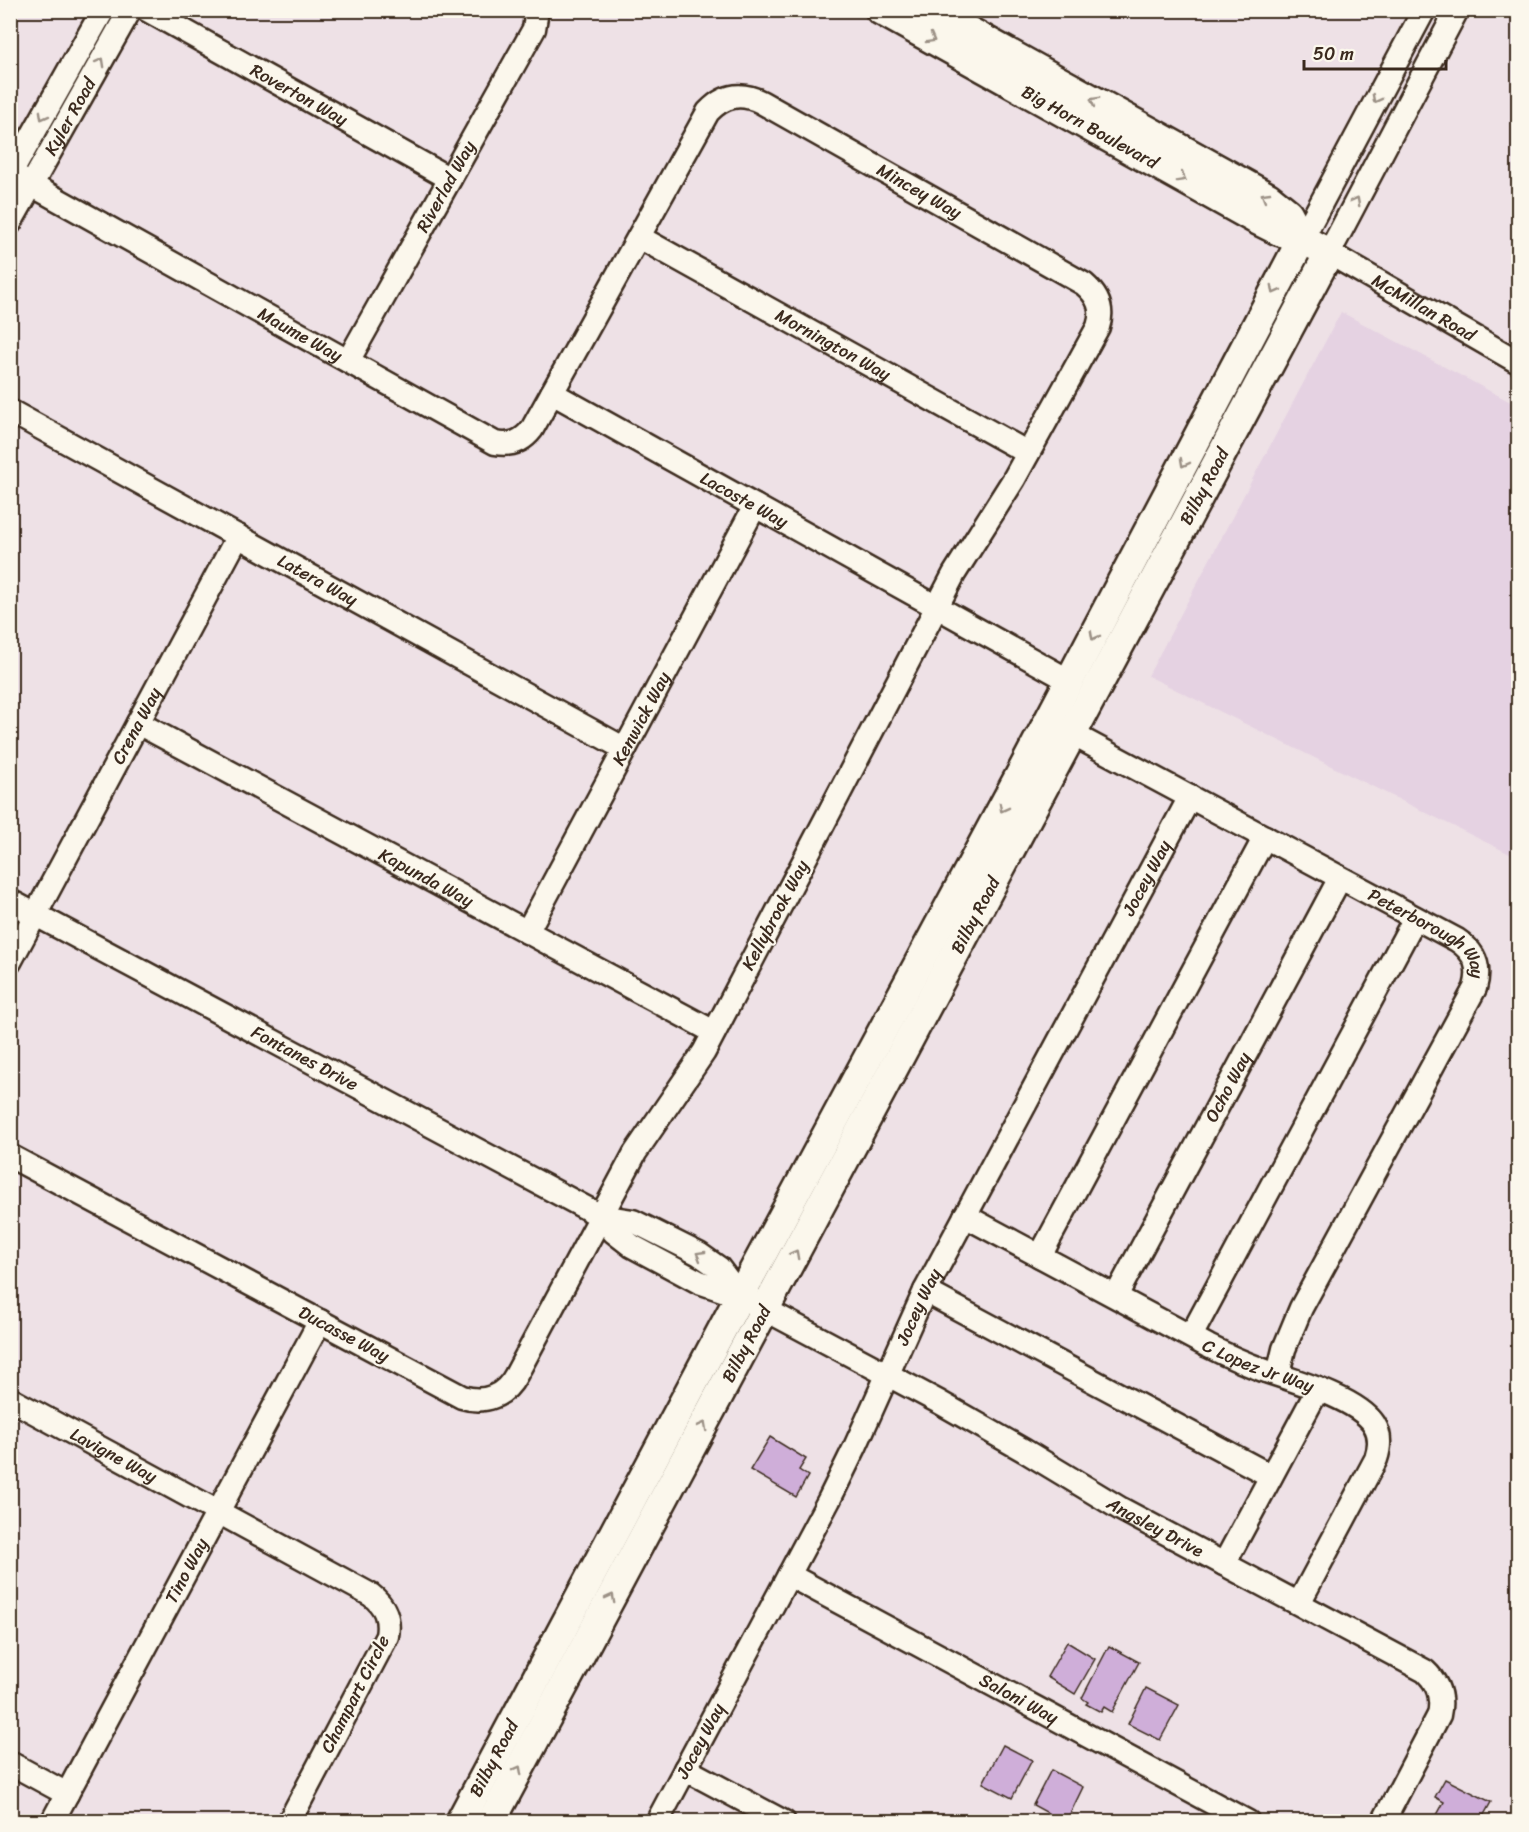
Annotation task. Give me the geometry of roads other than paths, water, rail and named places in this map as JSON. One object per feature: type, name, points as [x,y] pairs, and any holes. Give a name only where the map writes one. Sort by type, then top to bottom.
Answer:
[{"type":"main road","name":"Big Horn Boulevard","points":[[880,10],[1257,220],[1279,231],[1302,238],[1329,253]]},
{"type":"main road","name":"Big Horn Boulevard","points":[[931,10],[1268,197],[1287,213],[1302,238]]},
{"type":"main road","name":"Bilby Road","points":[[460,1821],[1070,681],[1302,238]]},
{"type":"main road","name":"Bilby Road","points":[[491,1821],[1329,253]]},
{"type":"street","name":"Kyler Road","points":[[11,174],[103,10]]},
{"type":"street","name":"Kyler Road","points":[[10,223],[129,10]]},
{"type":"street","name":"Roverton Way","points":[[147,10],[450,179]]},
{"type":"street","name":"Riverlad Way","points":[[348,361],[534,29],[537,10]]},
{"type":"street","name":"Bilby Road","points":[[1302,238],[1424,10]]},
{"type":"street","name":"Bilby Road","points":[[1329,253],[1457,10]]},
{"type":"street","name":"Mincey Way","points":[[552,393],[708,112],[720,101],[736,96],[753,98],[761,102],[1084,284],[1097,298],[1101,313],[1098,327],[1014,480],[972,544],[937,607]]},
{"type":"street","name":"Maume Way","points":[[11,174],[495,443],[519,441],[526,436],[552,393]]},
{"type":"street","name":"Mornington Way","points":[[639,237],[1028,453]]},
{"type":"street","name":"McMillan Road","points":[[1329,253],[1518,362]]},
{"type":"street","name":"Lacoste Way","points":[[552,393],[1070,681]]},
{"type":"street","name":"Latera Way","points":[[10,411],[625,749]]},
{"type":"street","name":"Kenwick Way","points":[[527,932],[755,506]]},
{"type":"street","name":"Crena Way","points":[[10,962],[238,536]]},
{"type":"street","name":"Kellybrook Way","points":[[601,1216],[647,1133],[690,1073],[714,1032],[937,607]]},
{"type":"street","name":"Kapunda Way","points":[[138,723],[714,1032]]},
{"type":"street","name":"Peterborough Way","points":[[1072,734],[1466,946],[1476,962],[1478,971],[1475,988],[1301,1308],[1284,1349],[1278,1374]]},
{"type":"street","name":"Jocey Way","points":[[657,1821],[850,1458],[925,1291],[1190,797]]},
{"type":"street","points":[[1040,1256],[1264,837]]},
{"type":"street","name":"Ocho Way","points":[[1116,1296],[1340,878]]},
{"type":"street","name":"Fontanes Drive","points":[[10,901],[601,1216],[614,1232],[632,1246],[699,1282],[740,1296]]},
{"type":"street","points":[[1191,1336],[1415,918]]},
{"type":"street","name":"Ducasse Way","points":[[10,1156],[471,1400],[489,1399],[498,1395],[512,1383],[601,1216]]},
{"type":"street","name":"C Lopez Jr Way","points":[[965,1216],[1227,1355],[1318,1389],[1368,1417],[1377,1430],[1379,1450],[1376,1459],[1299,1603]]},
{"type":"street","points":[[925,1291],[1271,1476]]},
{"type":"street","name":"Angsley Drive","points":[[740,1296],[983,1426],[1121,1509],[1425,1671],[1431,1676],[1439,1691],[1441,1707],[1436,1723],[1383,1821]]},
{"type":"street","name":"Tino Way","points":[[52,1821],[320,1321]]},
{"type":"street","points":[[1224,1564],[1318,1389]]},
{"type":"street","name":"Lavigne Way","points":[[10,1399],[218,1511]]},
{"type":"street","name":"Champart Circle","points":[[218,1511],[371,1595],[384,1607],[387,1616],[389,1626],[383,1646],[289,1821]]},
{"type":"street","name":"Saloni Way","points":[[789,1575],[1248,1821]]},
{"type":"street","points":[[10,1763],[67,1794]]},
{"type":"street","points":[[685,1769],[784,1821]]}]
